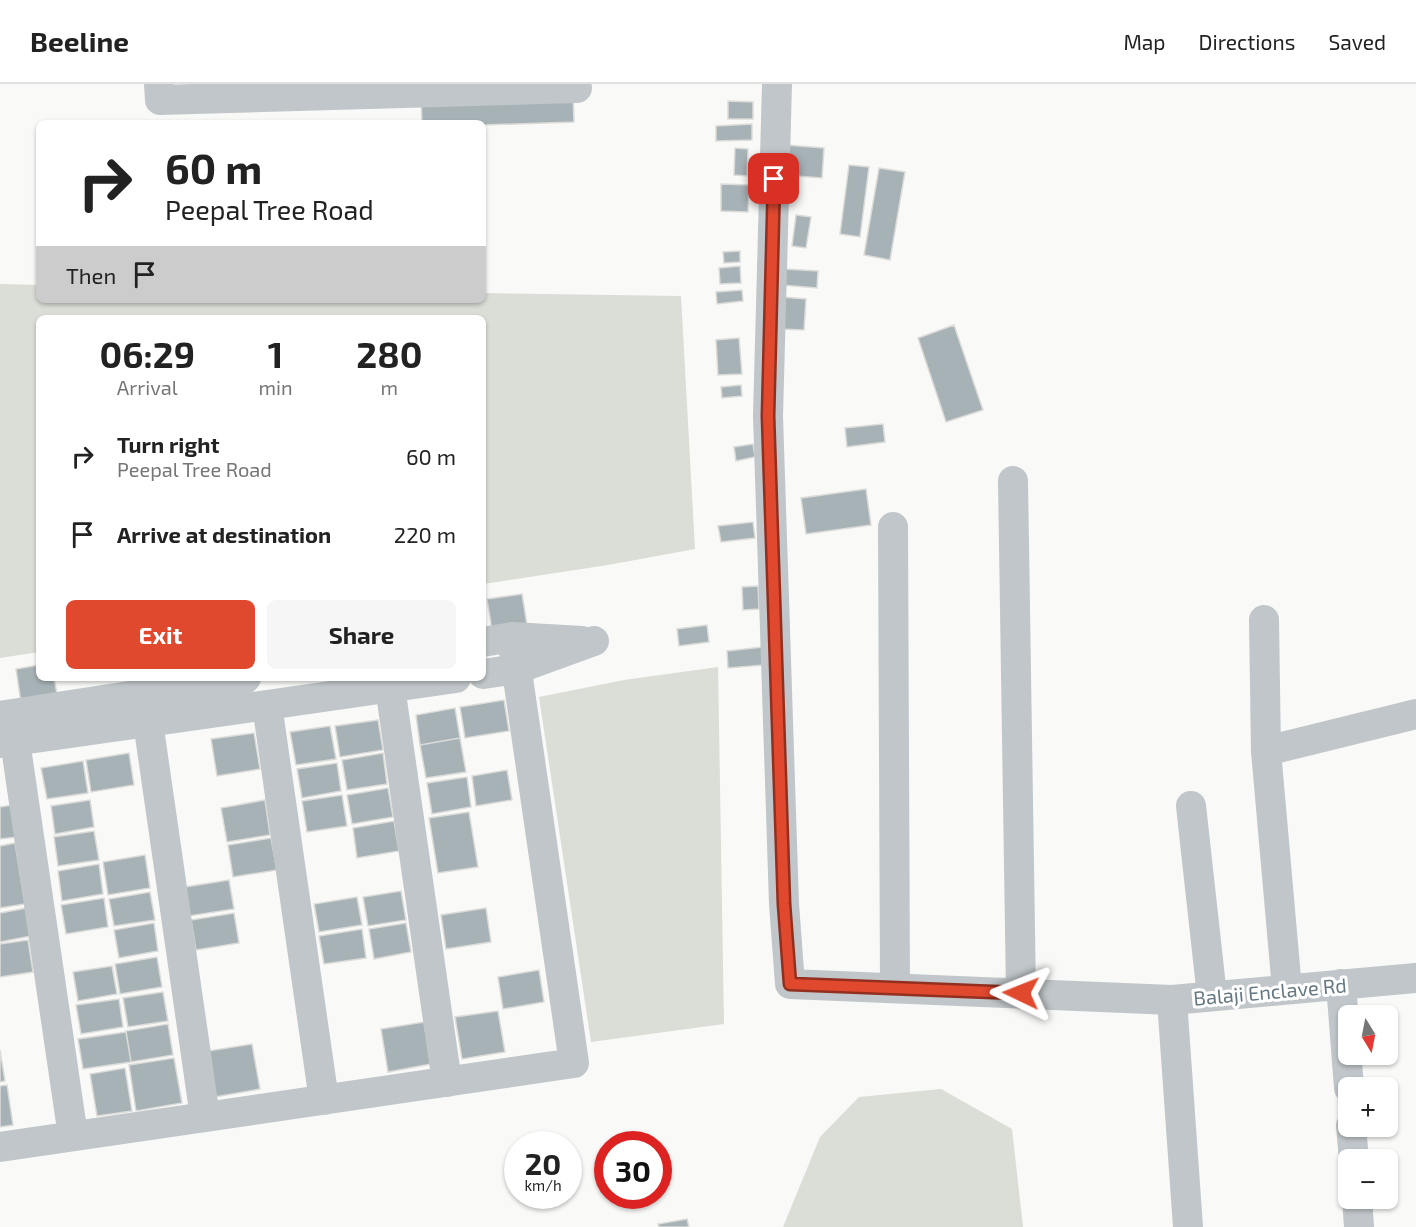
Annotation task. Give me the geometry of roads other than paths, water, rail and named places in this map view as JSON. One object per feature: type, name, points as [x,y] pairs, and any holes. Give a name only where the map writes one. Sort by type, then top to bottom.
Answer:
[{"type":"street","points":[[159,84],[160,100],[577,88]]},
{"type":"street","points":[[777,84],[768,416],[784,904],[790,984],[1172,1000]]},
{"type":"street","points":[[1013,481],[1021,993]]},
{"type":"street","points":[[893,526],[895,988]]},
{"type":"street","points":[[1264,620],[1266,751],[1287,989]]},
{"type":"street","points":[[0,1147],[574,1063],[517,669],[497,639]]},
{"type":"street","points":[[486,674],[517,669],[594,641],[497,639]]},
{"type":"street","points":[[0,716],[227,681]]},
{"type":"street","points":[[73,1136],[8,742],[434,681]]},
{"type":"street","points":[[390,687],[447,1082]]},
{"type":"street","points":[[267,705],[324,1100]]},
{"type":"street","points":[[1266,751],[1416,714]]},
{"type":"street","points":[[148,722],[205,1117]]},
{"type":"street","points":[[1191,806],[1212,996]]},
{"type":"street","name":"Balaji Enclave Rd","points":[[1188,1227],[1172,1000],[1416,978]]},
{"type":"street","points":[[1341,984],[1348,1077]]},
{"type":"street","points":[[1358,1209],[1359,1227]]}]
